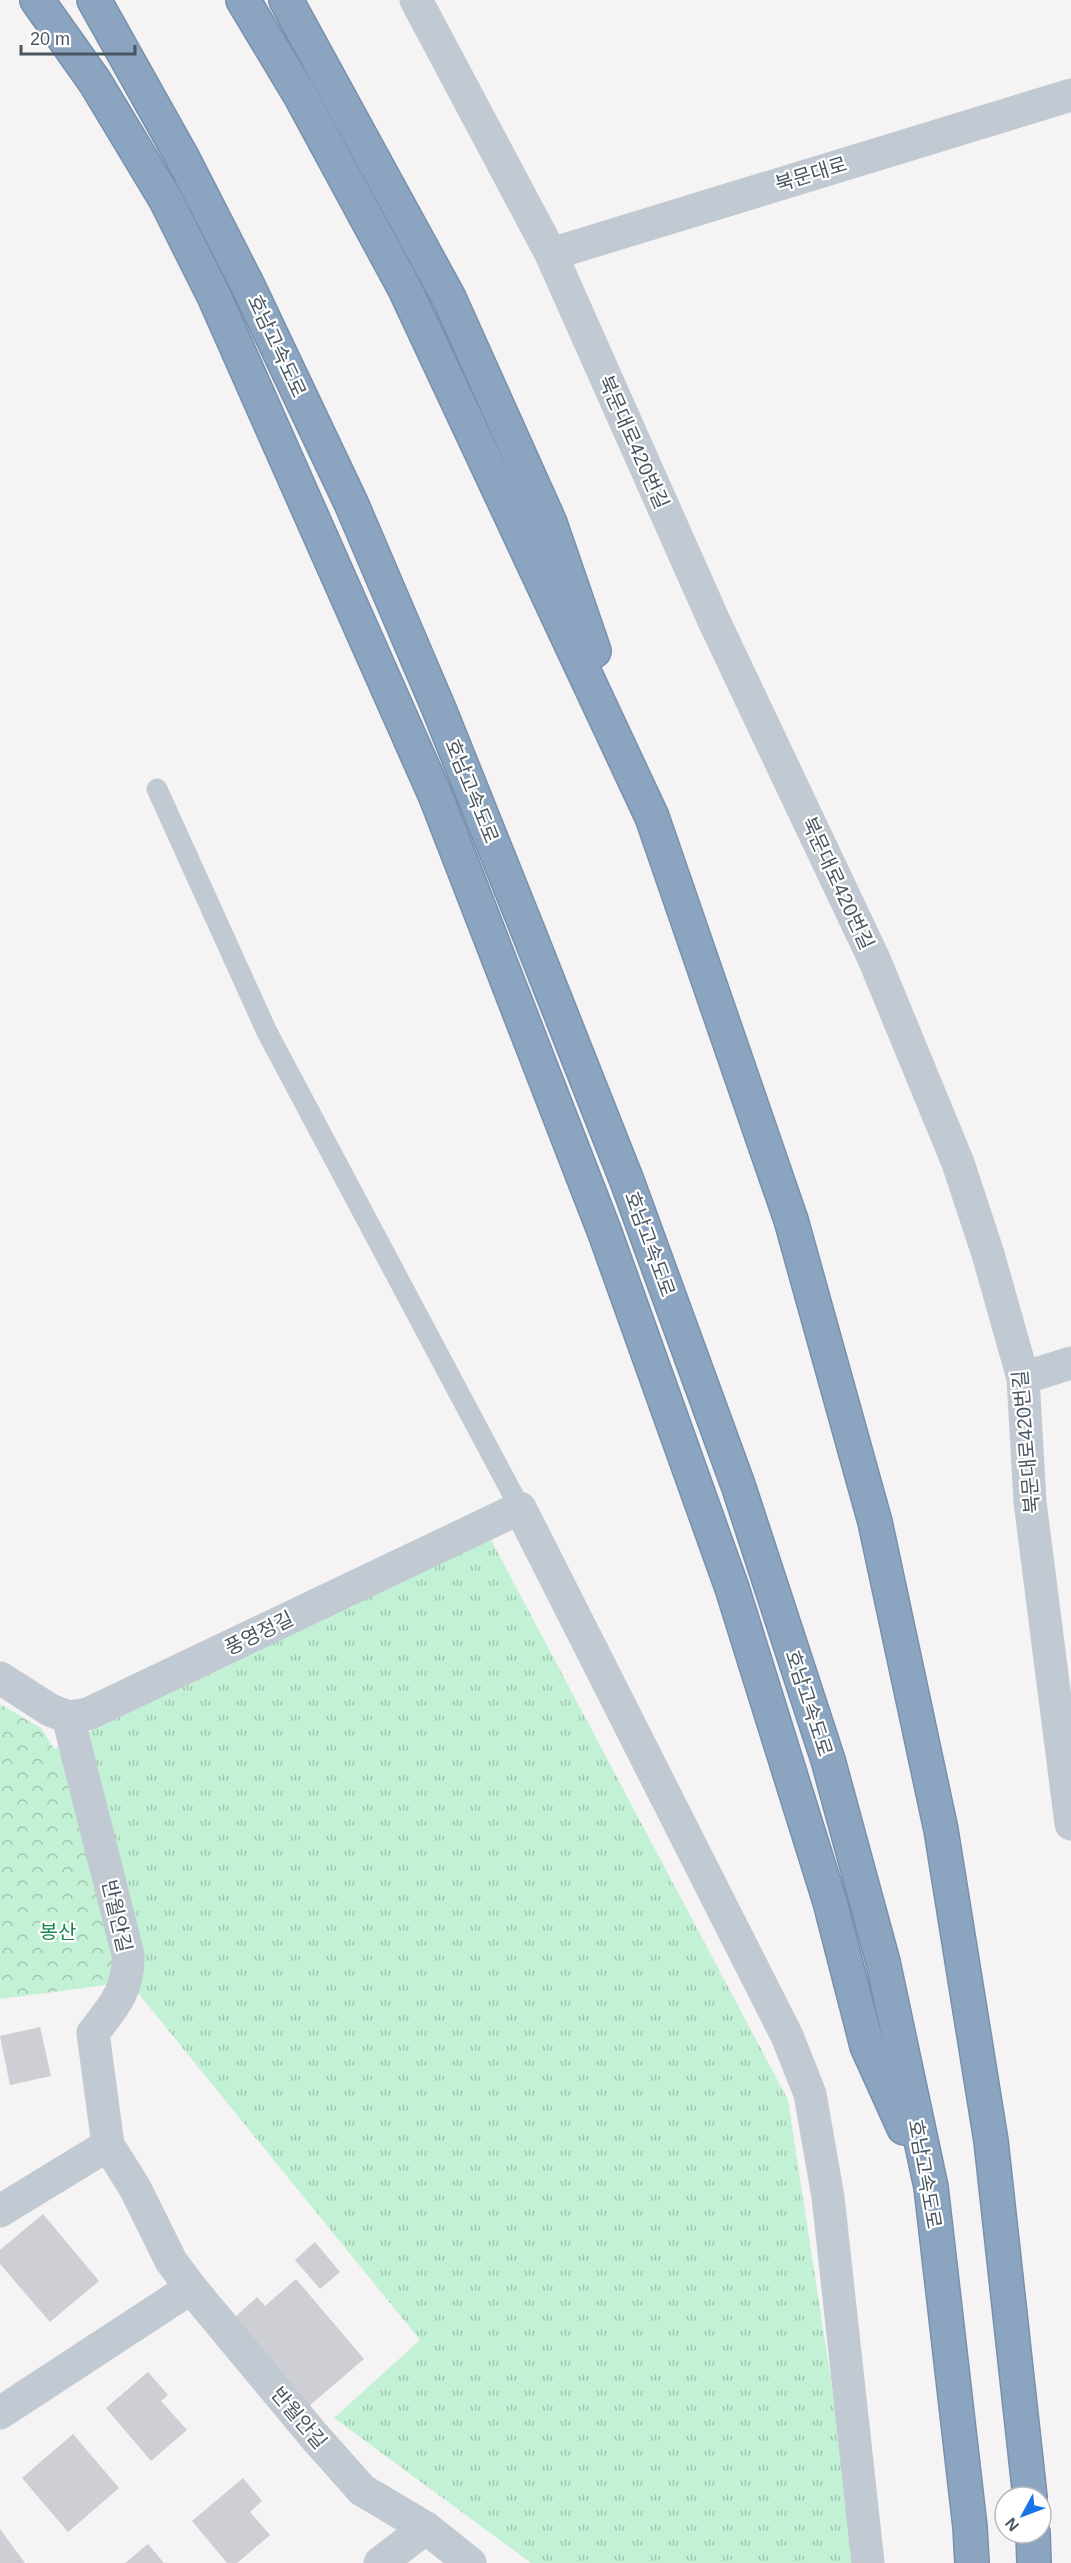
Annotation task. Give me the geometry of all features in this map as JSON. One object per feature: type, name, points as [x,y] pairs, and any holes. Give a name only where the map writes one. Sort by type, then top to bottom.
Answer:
[{"type":"highway","points":[[37,0],[95,82],[166,200],[214,296],[436,797],[605,1233],[728,1577],[830,1902],[867,2046],[931,2187]]},
{"type":"highway","name":"호남고속도로","points":[[94,0],[182,157],[248,286],[351,503],[439,709],[627,1181],[738,1485],[828,1760],[883,1962],[931,2187],[970,2527],[972,2563]]},
{"type":"highway","points":[[243,0],[300,95],[405,289],[652,817]]},
{"type":"highway","points":[[286,0],[449,298],[550,523],[791,1220],[875,1522],[941,1830],[990,2129],[1029,2485]]},
{"type":"highway","points":[[1033,2545],[1034,2563]]},
{"type":"street","name":"북문대로420번길","points":[[416,0],[551,254],[709,610],[874,959],[958,1163],[984,1242],[1023,1378],[1030,1502],[1071,1824]]},
{"type":"street","name":"북문대로","points":[[551,254],[1071,95]]},
{"type":"street","points":[[1023,1378],[1071,1363]]},
{"type":"street","points":[[520,1508],[787,2036],[810,2094],[828,2197],[868,2563]]},
{"type":"street","name":"풍영정길","points":[[68,1717],[88,1714],[520,1508]]},
{"type":"street","points":[[0,1678],[50,1710],[68,1717]]},
{"type":"street","name":"반월안길","points":[[68,1717],[128,1955],[129,1973],[124,1988],[93,2033],[108,2145],[135,2188],[171,2261],[314,2436],[362,2490],[426,2528],[470,2563]]},
{"type":"street","points":[[0,2211],[108,2145]]},
{"type":"street","points":[[0,2413],[191,2288]]},
{"type":"street","points":[[380,2563],[426,2528]]},
{"type":"lane","points":[[157,789],[267,1032],[520,1508]]},
{"type":"green space","points":[[490,1538],[788,2100],[859,2563],[531,2563],[334,2418],[420,2340],[129,1982],[54,1749]]},
{"type":"green space","name":"봉산","points":[[0,1704],[41,1728],[87,1801],[129,1982],[0,1999]]},
{"type":"building","points":[[40,2027],[51,2076],[10,2085],[0,2036]]},
{"type":"building","points":[[43,2214],[99,2281],[50,2322],[0,2264],[0,2250]]},
{"type":"building","points":[[315,2242],[340,2272],[320,2289],[295,2260]]},
{"type":"building","points":[[296,2279],[364,2359],[309,2406],[234,2318],[257,2297],[265,2306]]},
{"type":"building","points":[[148,2372],[168,2395],[161,2401],[187,2430],[151,2461],[106,2408]]},
{"type":"building","points":[[73,2434],[119,2488],[68,2532],[22,2478]]},
{"type":"building","points":[[243,2478],[262,2501],[250,2512],[270,2535],[237,2563],[227,2563],[192,2521]]},
{"type":"building","points":[[0,2529],[25,2563],[0,2563]]},
{"type":"building","points":[[148,2544],[164,2563],[125,2563]]}]
